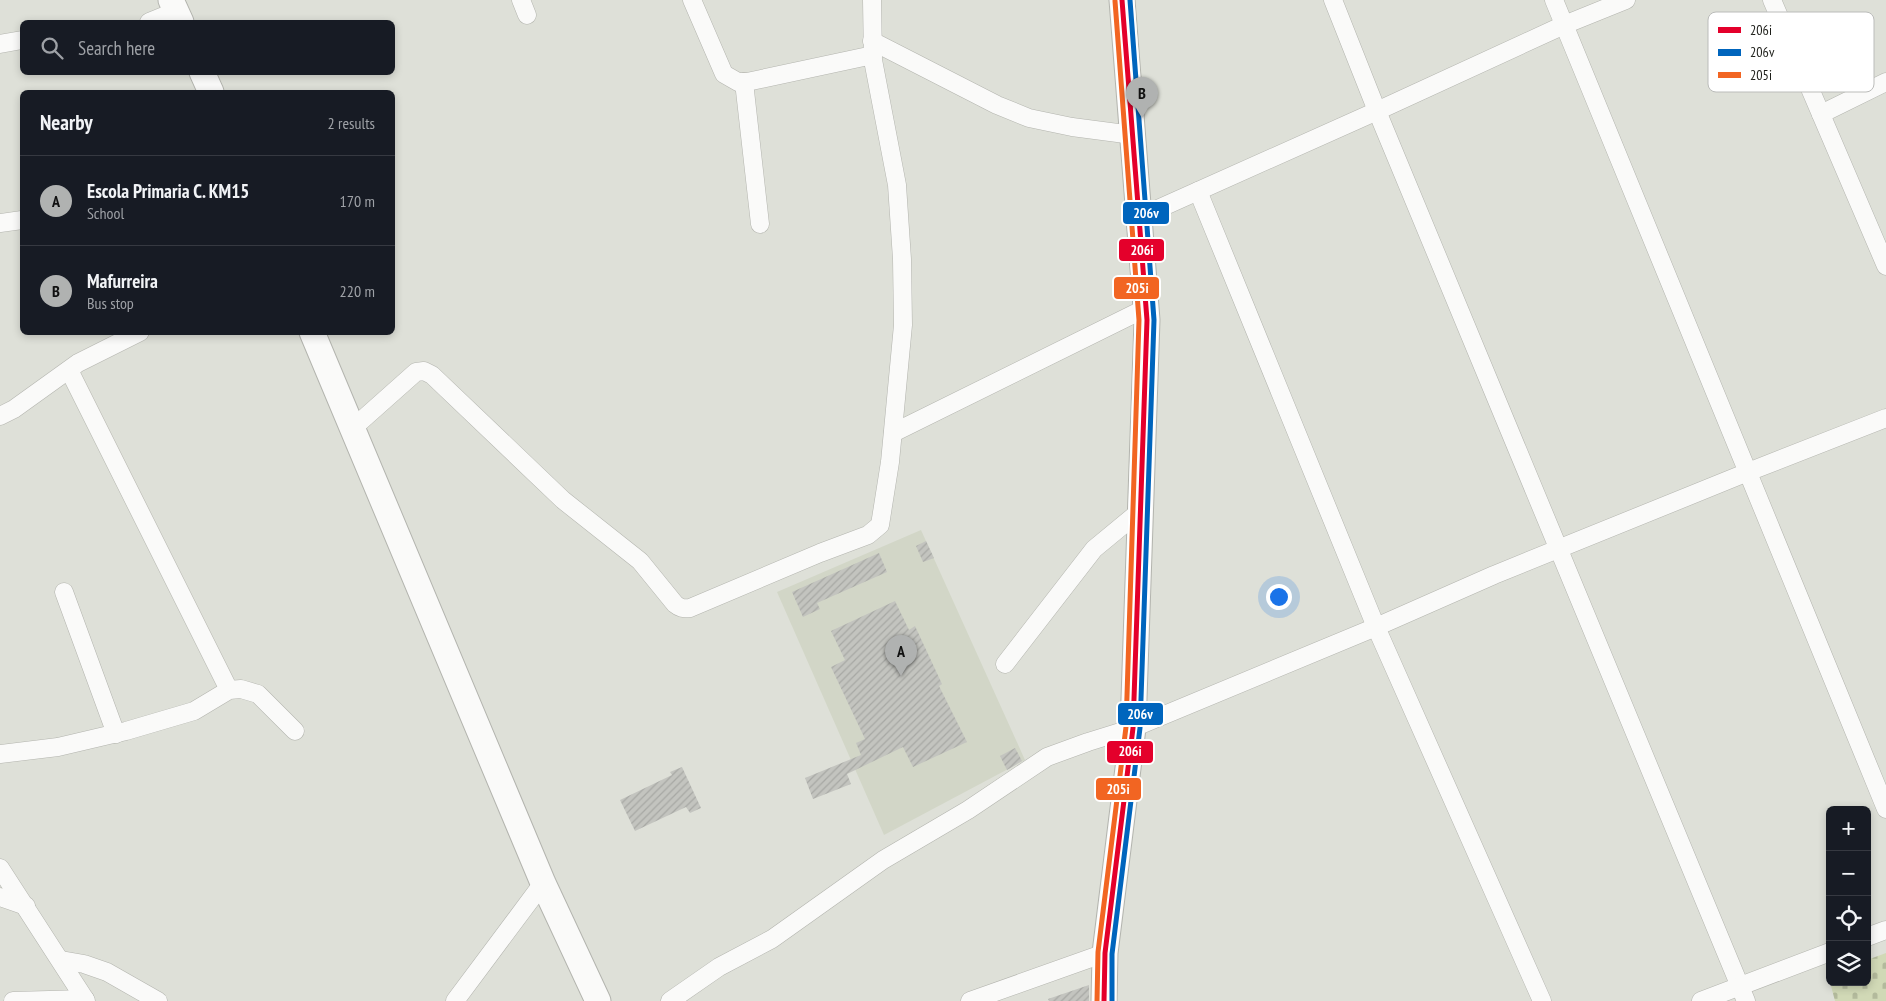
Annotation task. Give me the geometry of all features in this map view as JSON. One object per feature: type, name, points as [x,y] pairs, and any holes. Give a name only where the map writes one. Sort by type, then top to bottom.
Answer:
[{"type":"street","points":[[692,0],[724,74],[732,80],[744,82],[873,48],[1029,118],[1072,127],[1133,135]]},
{"type":"street","points":[[353,428],[416,372],[424,371],[432,375],[563,500],[640,562],[674,604],[680,608],[690,608],[820,553],[868,535],[880,525],[883,513],[903,325],[902,259],[897,185],[873,48],[872,0]]},
{"type":"street","points":[[1104,1001],[1105,952],[1134,728],[1146,308],[1122,0]]},
{"type":"street","points":[[1333,0],[1377,112],[1743,994]]},
{"type":"street","points":[[1554,0],[1886,809]]},
{"type":"street","points":[[1140,217],[1377,112],[1564,25],[1626,0]]},
{"type":"street","points":[[1772,0],[1777,12]]},
{"type":"street","points":[[154,20],[176,11]]},
{"type":"street","points":[[0,44],[20,40]]},
{"type":"street","points":[[203,75],[210,90]]},
{"type":"street","points":[[744,82],[760,224]]},
{"type":"street","points":[[1874,88],[1886,82]]},
{"type":"street","points":[[1812,92],[1886,266]]},
{"type":"street","points":[[1821,114],[1866,92]]},
{"type":"street","points":[[1198,190],[1376,627],[1542,1001]]},
{"type":"street","points":[[0,224],[20,220]]},
{"type":"street","points":[[893,433],[1146,308]]},
{"type":"street","points":[[0,416],[14,409],[78,363],[134,335]]},
{"type":"street","points":[[313,335],[543,883],[598,1001]]},
{"type":"street","points":[[69,370],[229,690]]},
{"type":"street","points":[[670,1001],[719,967],[772,939],[883,860],[968,810],[1047,757],[1134,728],[1558,549],[1886,418]]},
{"type":"street","points":[[1005,664],[1094,549],[1140,511]]},
{"type":"street","points":[[64,592],[116,734]]},
{"type":"street","points":[[0,754],[58,747],[116,734],[194,711],[229,690],[241,689],[258,694],[295,730]]},
{"type":"street","points":[[0,868],[86,1000]]},
{"type":"street","points":[[455,1001],[543,883]]},
{"type":"street","points":[[0,897],[26,906]]},
{"type":"street","points":[[1871,936],[1886,930]]},
{"type":"street","points":[[970,1001],[1105,952]]},
{"type":"street","points":[[1701,1001],[1743,994],[1826,954]]},
{"type":"street","points":[[61,960],[84,964],[107,972],[158,1001]]},
{"type":"street","points":[[13,1001],[86,1000]]},
{"type":"shaded area","points":[[921,530],[1025,760],[884,835],[777,592]]},
{"type":"green space","points":[[1886,953],[1886,1001],[1835,1001],[1831,986],[1871,986],[1871,959]]},
{"type":"building","points":[[926,541],[934,558],[923,562],[916,546]]},
{"type":"building","points":[[879,553],[887,572],[817,603],[820,609],[803,617],[792,592]]},
{"type":"building","points":[[895,601],[909,630],[915,626],[942,684],[939,686],[967,742],[913,767],[903,747],[847,774],[851,784],[813,799],[805,778],[861,755],[856,743],[865,739],[831,667],[845,660],[831,631]]},
{"type":"building","points":[[1015,748],[1022,761],[1007,770],[1000,756]]},
{"type":"building","points":[[682,767],[701,808],[690,813],[686,807],[635,831],[620,800],[672,775],[670,772]]},
{"type":"building","points":[[1089,985],[1089,1001],[1049,1001],[1048,999]]},
{"type":"transit line","name":"206i","points":[[1104,1001],[1105,953],[1133,728],[1147,320],[1122,0]]},
{"type":"transit line","name":"206v","points":[[1112,1001],[1112,954],[1140,728],[1154,320],[1130,0]]},
{"type":"transit line","name":"205i","points":[[1097,1001],[1098,952],[1126,727],[1139,320],[1115,1]]},
{"type":"place","name":"Mafurreira","points":[[1142,118]]},
{"type":"place","name":"Escola Primaria C. KM15","points":[[901,676]]}]
